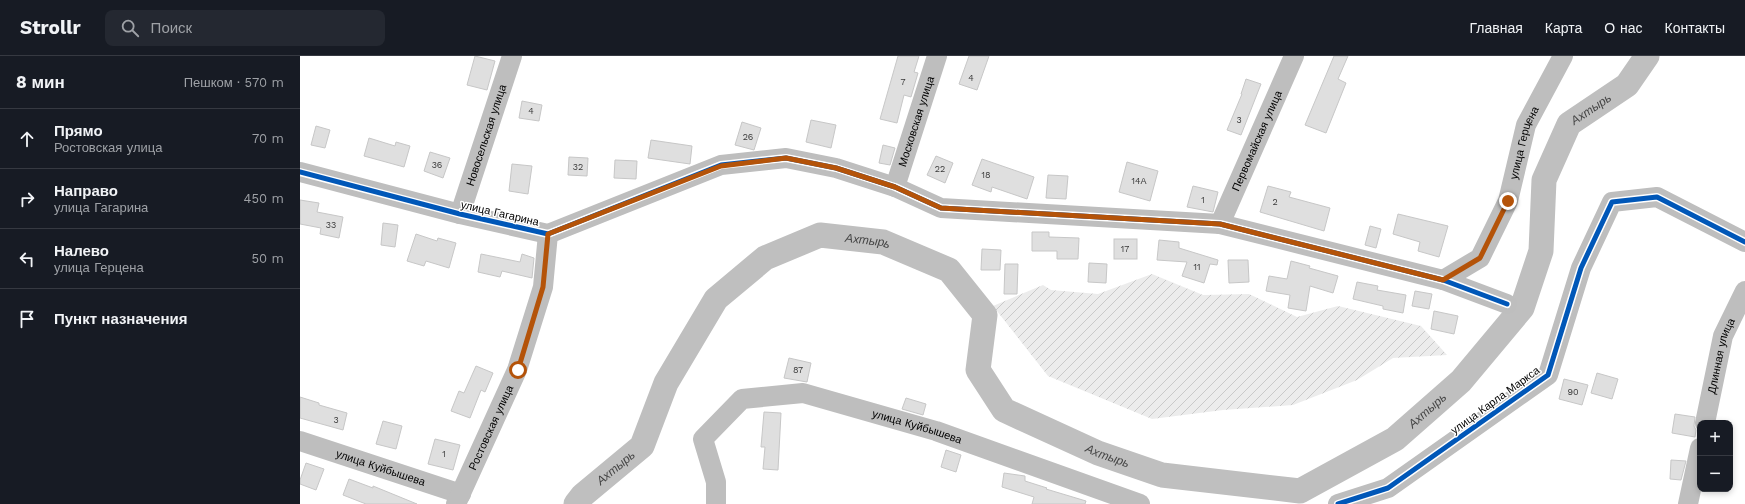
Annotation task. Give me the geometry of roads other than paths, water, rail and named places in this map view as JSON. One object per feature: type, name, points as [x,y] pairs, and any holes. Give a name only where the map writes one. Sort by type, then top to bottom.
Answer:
[{"type":"street","name":"Новосельская улица","points":[[460,214],[512,56]]},
{"type":"street","name":"Московская улица","points":[[895,187],[937,56]]},
{"type":"street","name":"Первомайская улица","points":[[1220,224],[1294,56]]},
{"type":"street","name":"улица Герцена","points":[[1443,280],[1480,258],[1508,201],[1526,125],[1563,56]]},
{"type":"street","name":"улица Гагарина","points":[[300,172],[460,214],[548,234],[721,166],[786,158],[836,168],[895,187],[941,208],[1220,224],[1443,280],[1507,304]]},
{"type":"street","name":"улица Карла Маркса","points":[[1338,504],[1388,488],[1548,376],[1581,268],[1612,202],[1657,197],[1745,242]]},
{"type":"street","name":"Ростовская улица","points":[[458,499],[518,370],[543,287],[548,234]]},
{"type":"street","name":"Длинная улица","points":[[1706,420],[1723,336],[1745,291]]},
{"type":"street","name":"улица Куйбышева","points":[[716,504],[716,482],[703,439],[742,399],[803,393],[936,431],[1140,504]]},
{"type":"street","name":"улица Куйбышева","points":[[300,441],[458,499]]},
{"type":"street","points":[[1688,504],[1698,456]]},
{"type":"waterway","name":"Ахтырь","points":[[576,504],[583,495],[642,446],[666,383],[716,299],[765,258],[820,235],[883,242],[949,270],[985,315],[978,370],[1004,410],[1098,453],[1162,475],[1300,491],[1395,439],[1461,381],[1522,308],[1541,251],[1544,180],[1569,124],[1627,85],[1647,56]]}]
